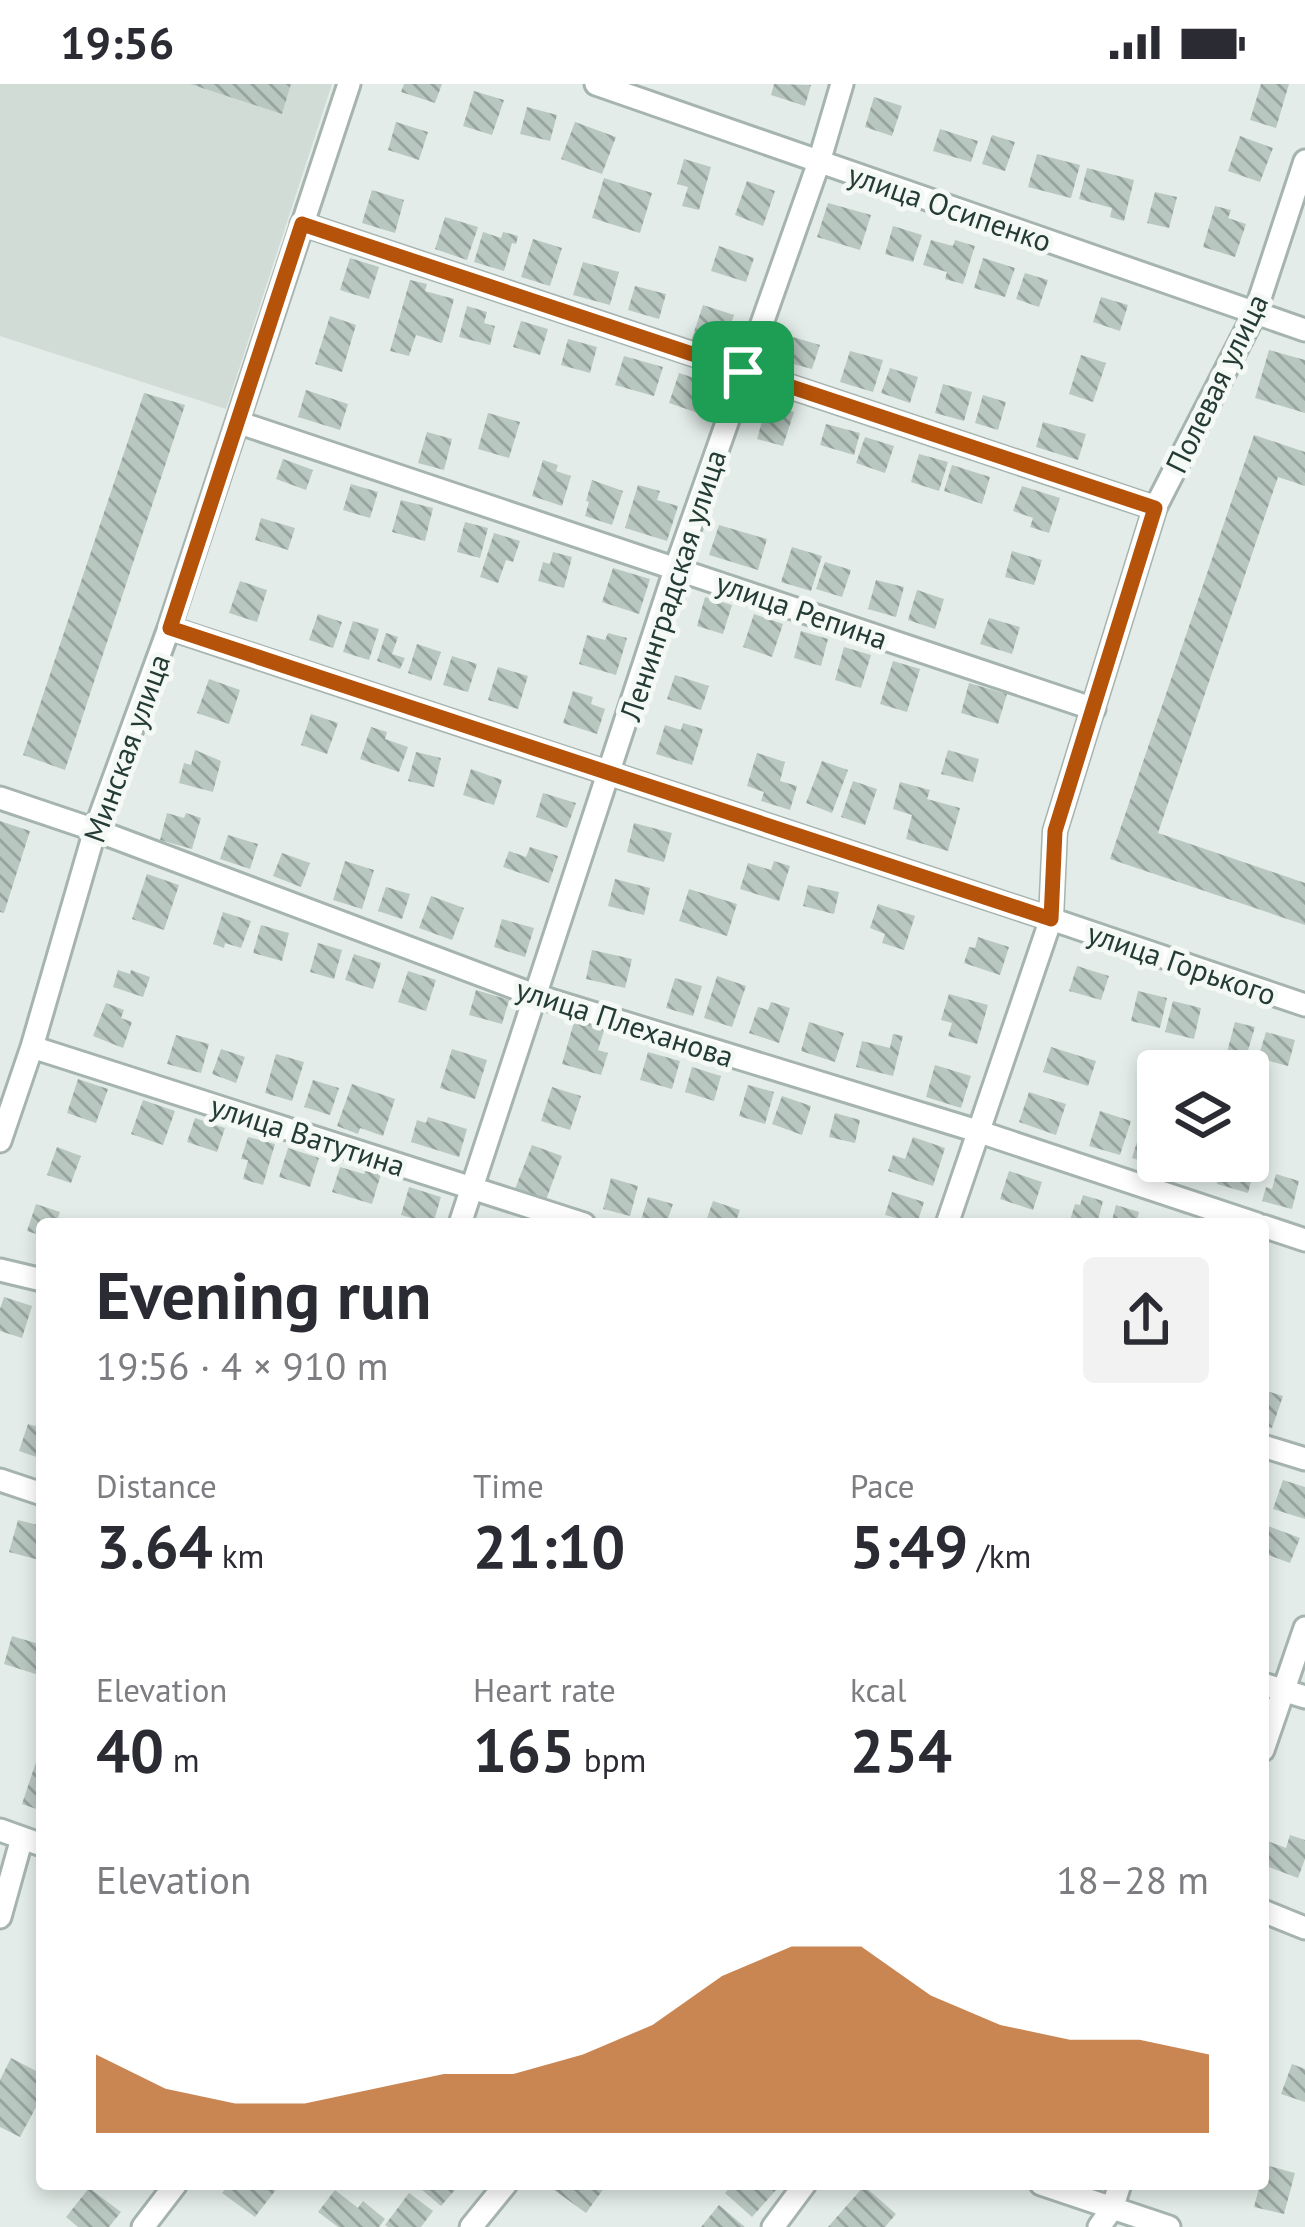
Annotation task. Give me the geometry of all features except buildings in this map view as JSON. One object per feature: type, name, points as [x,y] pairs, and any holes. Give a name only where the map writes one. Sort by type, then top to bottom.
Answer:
[{"type":"street","name":"Минская улица","points":[[0,1141],[95,830],[170,628],[349,84]]},
{"type":"street","name":"улица Осипенко","points":[[596,84],[1305,330]]},
{"type":"street","name":"Ленинградская улица","points":[[462,1218],[676,567],[819,162],[842,84]]},
{"type":"street","name":"Полевая улица","points":[[948,1218],[1051,919],[1055,831],[1155,508],[1255,313],[1305,161]]},
{"type":"street","points":[[302,224],[1155,508]]},
{"type":"street","name":"улица Репина","points":[[237,422],[1094,709]]},
{"type":"street","name":"улица Горького","points":[[170,628],[1305,1005]]},
{"type":"street","name":"улица Плеханова","points":[[0,798],[537,996],[977,1131],[1239,1218]]},
{"type":"street","name":"улица Ватутина","points":[[32,1047],[566,1218]]},
{"type":"street","name":"улица Плеханова","points":[[1269,1228],[1305,1240]]},
{"type":"street","points":[[0,1270],[36,1279]]},
{"type":"street","points":[[1269,1448],[1305,1460]]},
{"type":"street","points":[[0,1480],[36,1492]]},
{"type":"street","points":[[1269,1733],[1305,1628]]},
{"type":"street","points":[[0,1830],[32,1842],[0,1917]]},
{"type":"street","points":[[1269,1913],[1305,1928]]},
{"type":"street","points":[[143,2227],[171,2190]]},
{"type":"street","points":[[472,2227],[501,2190]]},
{"type":"street","points":[[772,2227],[800,2190]]},
{"type":"street","points":[[1052,2190],[1106,2218],[1169,2227]]},
{"type":"street","points":[[1106,2218],[1118,2190]]},
{"type":"shaded area","points":[[0,84],[332,84],[226,409],[0,336]]},
{"type":"route","points":[[302,224],[743,372],[1155,508],[1055,831],[1051,919],[170,628],[302,224]]}]
